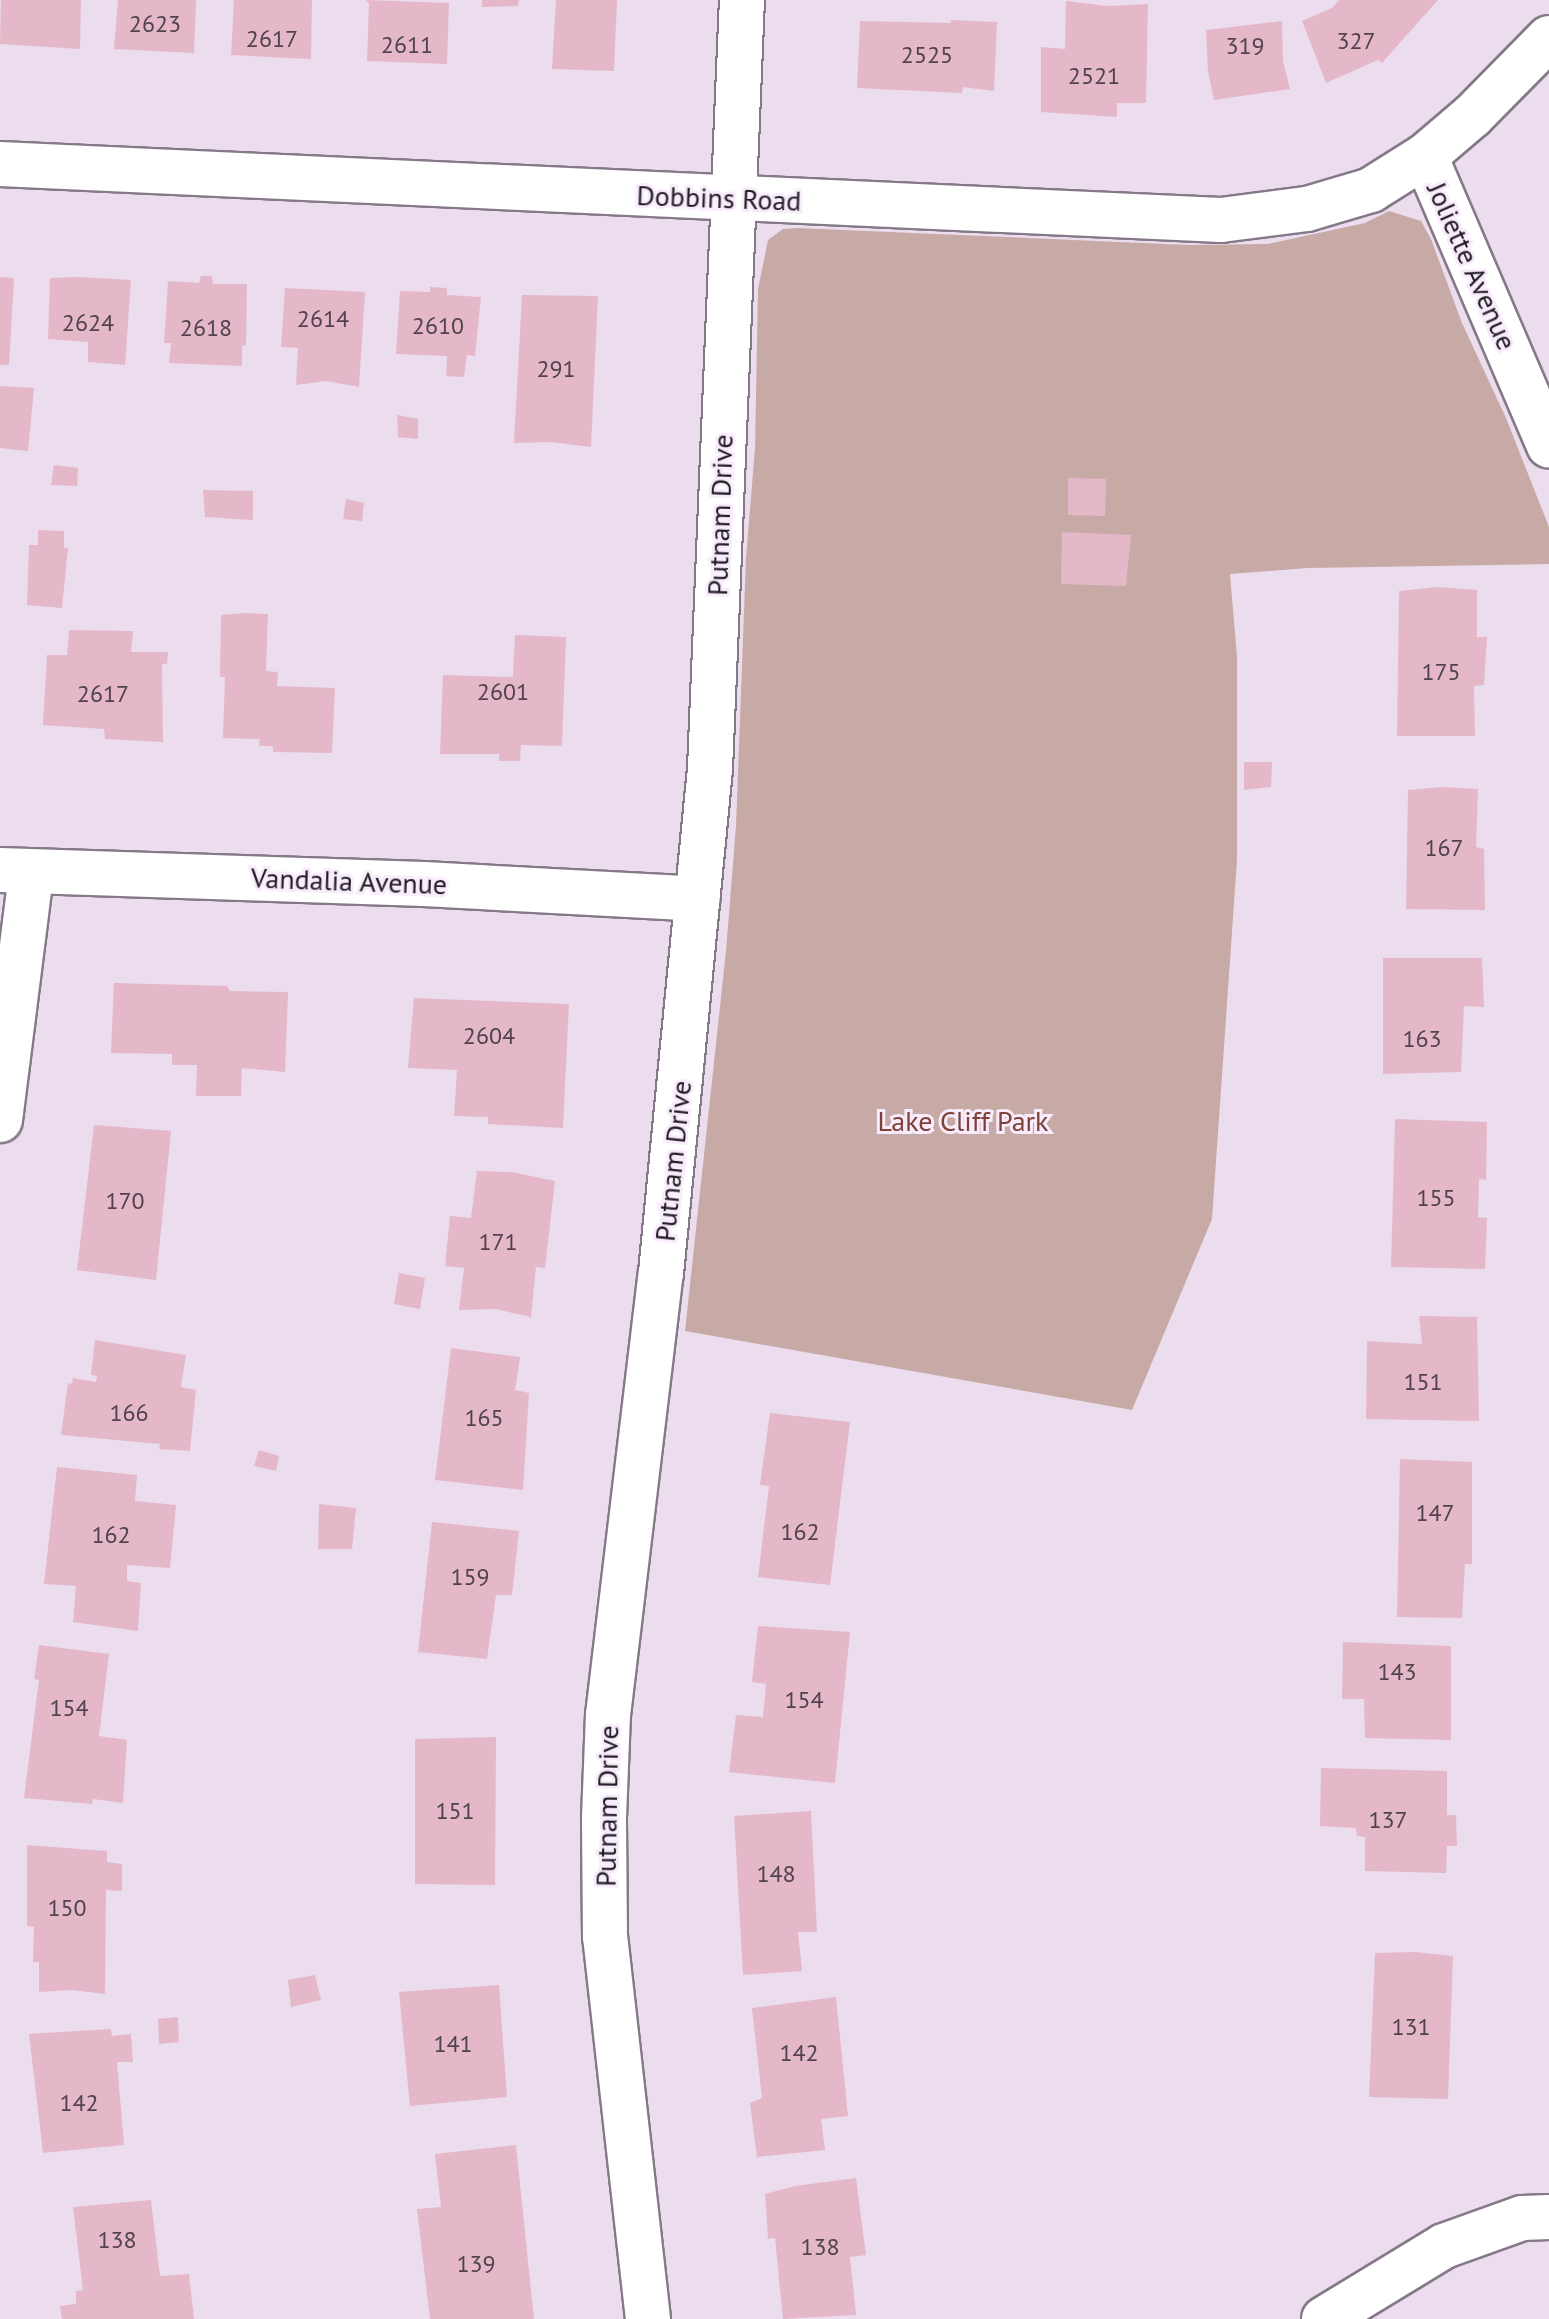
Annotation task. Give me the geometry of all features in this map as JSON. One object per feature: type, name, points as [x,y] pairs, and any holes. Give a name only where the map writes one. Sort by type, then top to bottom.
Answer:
[{"type":"street","name":"Putnam Drive","points":[[648,2319],[605,1937],[604,1818],[608,1715],[661,1273],[710,769],[742,0]]},
{"type":"street","name":"Joliette Avenue","points":[[1549,38],[1483,106],[1425,156],[1549,446]]},
{"type":"street","name":"Dobbins Road","points":[[0,164],[732,200],[1221,220],[1307,209],[1371,190],[1425,156]]},
{"type":"street","name":"Vandalia Avenue","points":[[15,871],[424,884],[698,899]]},
{"type":"street","points":[[0,1120],[15,871]]},
{"type":"street","points":[[1324,2319],[1444,2246],[1522,2218],[1549,2217]]},
{"type":"green space","name":"Lake Cliff Park","points":[[1389,211],[1421,221],[1431,239],[1462,323],[1506,418],[1549,527],[1549,564],[1308,568],[1230,574],[1237,657],[1237,860],[1212,1219],[1132,1410],[685,1331],[726,951],[736,826],[746,558],[755,448],[758,289],[768,240],[783,229],[797,228],[1188,245],[1268,244],[1365,223]]},
{"type":"building","points":[[1,0],[81,0],[80,49],[0,44]]},
{"type":"building","points":[[118,0],[196,0],[194,53],[114,49]]},
{"type":"building","points":[[234,0],[312,0],[311,59],[231,55]]},
{"type":"building","points":[[366,0],[449,3],[447,64],[367,61],[369,4]]},
{"type":"building","points":[[482,0],[519,0],[518,6],[482,7]]},
{"type":"building","points":[[556,0],[617,0],[614,71],[552,69]]},
{"type":"building","points":[[1339,0],[1438,0],[1382,63],[1378,60],[1326,83],[1302,21],[1332,8]]},
{"type":"building","points":[[1066,1],[1107,6],[1148,4],[1146,103],[1117,103],[1117,117],[1041,112],[1041,47],[1065,49]]},
{"type":"building","points":[[951,20],[997,22],[994,91],[963,87],[962,93],[857,88],[860,21],[951,23]]},
{"type":"building","points":[[1282,21],[1283,61],[1290,89],[1214,100],[1208,72],[1206,30]]},
{"type":"building","points":[[201,276],[212,276],[213,284],[247,284],[246,345],[242,346],[242,366],[169,363],[171,343],[164,343],[168,281],[199,283]]},
{"type":"building","points":[[0,277],[14,278],[9,365],[0,365]]},
{"type":"building","points":[[50,278],[131,280],[125,365],[88,362],[88,342],[48,339]]},
{"type":"building","points":[[430,287],[447,288],[447,295],[481,297],[475,356],[467,355],[464,377],[446,376],[447,356],[396,354],[400,291],[430,292]]},
{"type":"building","points":[[285,288],[365,292],[359,387],[326,381],[296,385],[298,348],[281,347]]},
{"type":"building","points":[[522,295],[598,296],[591,447],[551,442],[514,443]]},
{"type":"building","points":[[0,386],[34,388],[28,451],[0,448]]},
{"type":"building","points":[[397,415],[418,419],[418,439],[398,437]]},
{"type":"building","points":[[54,465],[78,468],[77,486],[51,485]]},
{"type":"building","points":[[1068,478],[1106,479],[1105,516],[1068,515]]},
{"type":"building","points":[[203,490],[253,491],[253,520],[205,517]]},
{"type":"building","points":[[346,499],[364,503],[362,521],[343,519]]},
{"type":"building","points":[[38,530],[64,531],[64,548],[68,548],[62,608],[27,605],[29,545],[38,545]]},
{"type":"building","points":[[1062,532],[1131,535],[1126,586],[1061,584]]},
{"type":"building","points":[[1438,587],[1477,590],[1477,637],[1487,637],[1484,685],[1474,686],[1475,736],[1397,736],[1399,591]]},
{"type":"building","points":[[268,614],[266,671],[278,672],[277,686],[335,688],[332,753],[273,752],[273,746],[259,746],[260,739],[223,738],[225,677],[220,677],[221,615]]},
{"type":"building","points":[[69,630],[133,631],[131,652],[168,652],[167,664],[162,664],[163,742],[105,739],[104,729],[43,725],[47,655],[67,655]]},
{"type":"building","points":[[515,635],[566,637],[562,746],[521,745],[520,761],[499,761],[499,754],[440,754],[443,675],[513,677]]},
{"type":"building","points":[[1244,762],[1272,762],[1271,787],[1244,790]]},
{"type":"building","points":[[1443,787],[1478,789],[1476,847],[1484,849],[1485,910],[1406,909],[1408,790]]},
{"type":"building","points":[[1383,958],[1482,958],[1484,1007],[1464,1006],[1461,1072],[1383,1074]]},
{"type":"building","points":[[114,983],[227,986],[230,991],[288,992],[285,1072],[242,1068],[241,1096],[196,1096],[197,1065],[172,1065],[172,1054],[111,1053]]},
{"type":"building","points":[[414,998],[569,1004],[563,1128],[488,1124],[488,1117],[454,1116],[457,1070],[408,1068]]},
{"type":"building","points":[[1395,1119],[1487,1122],[1486,1180],[1479,1179],[1478,1217],[1487,1218],[1485,1269],[1391,1267]]},
{"type":"building","points":[[94,1125],[171,1131],[156,1280],[77,1270]]},
{"type":"building","points":[[477,1171],[512,1172],[555,1181],[545,1268],[536,1267],[531,1317],[495,1309],[459,1310],[464,1268],[445,1266],[450,1216],[471,1218]]},
{"type":"building","points":[[399,1273],[425,1278],[420,1309],[394,1304]]},
{"type":"building","points":[[1419,1316],[1477,1317],[1479,1421],[1366,1419],[1367,1341],[1422,1344]]},
{"type":"building","points":[[95,1340],[186,1355],[181,1387],[196,1390],[190,1451],[159,1449],[160,1444],[61,1435],[68,1383],[72,1384],[73,1378],[96,1382],[97,1376],[91,1375]]},
{"type":"building","points":[[451,1348],[520,1357],[515,1390],[529,1393],[523,1490],[435,1480]]},
{"type":"building","points":[[770,1413],[850,1422],[830,1585],[758,1577],[769,1486],[760,1485]]},
{"type":"building","points":[[259,1450],[279,1456],[276,1471],[254,1466]]},
{"type":"building","points":[[1400,1459],[1472,1462],[1472,1564],[1465,1564],[1462,1618],[1397,1617]]},
{"type":"building","points":[[57,1467],[137,1475],[135,1501],[176,1505],[170,1568],[127,1565],[127,1581],[141,1583],[138,1631],[73,1622],[76,1586],[44,1584]]},
{"type":"building","points":[[319,1504],[356,1508],[352,1549],[318,1549]]},
{"type":"building","points":[[432,1522],[519,1531],[512,1595],[496,1595],[487,1659],[418,1652]]},
{"type":"building","points":[[758,1626],[850,1632],[835,1783],[729,1772],[736,1715],[763,1717],[766,1684],[752,1682]]},
{"type":"building","points":[[1343,1642],[1451,1646],[1451,1740],[1365,1738],[1364,1699],[1342,1699]]},
{"type":"building","points":[[39,1645],[109,1654],[99,1736],[127,1740],[123,1803],[93,1799],[92,1804],[24,1798],[39,1680],[34,1679]]},
{"type":"building","points":[[496,1737],[495,1885],[415,1884],[415,1739]]},
{"type":"building","points":[[1321,1768],[1447,1771],[1447,1815],[1456,1815],[1457,1846],[1447,1846],[1446,1873],[1365,1871],[1365,1837],[1357,1836],[1356,1828],[1320,1826]]},
{"type":"building","points":[[811,1811],[817,1932],[798,1932],[802,1971],[743,1975],[734,1816]]},
{"type":"building","points":[[27,1845],[107,1851],[107,1862],[122,1864],[122,1891],[106,1890],[105,1994],[72,1990],[39,1992],[39,1962],[33,1962],[34,1927],[27,1926]]},
{"type":"building","points":[[1415,1952],[1453,1956],[1448,2099],[1369,2097],[1375,1953]]},
{"type":"building","points":[[315,1975],[321,2000],[291,2007],[288,1980]]},
{"type":"building","points":[[499,1985],[507,2097],[410,2106],[399,1992]]},
{"type":"building","points":[[836,1997],[848,2116],[821,2119],[825,2150],[757,2157],[750,2103],[762,2098],[752,2008]]},
{"type":"building","points":[[178,2017],[179,2042],[159,2044],[158,2019]]},
{"type":"building","points":[[111,2029],[112,2036],[131,2034],[133,2062],[117,2062],[124,2145],[43,2153],[29,2034]]},
{"type":"building","points":[[516,2145],[534,2319],[430,2319],[417,2209],[441,2207],[435,2154]]},
{"type":"building","points":[[856,2178],[866,2255],[850,2257],[856,2315],[783,2319],[775,2238],[768,2239],[765,2194],[795,2186]]},
{"type":"building","points":[[151,2200],[160,2276],[189,2274],[194,2319],[62,2319],[60,2306],[76,2304],[76,2291],[83,2290],[73,2207]]}]
